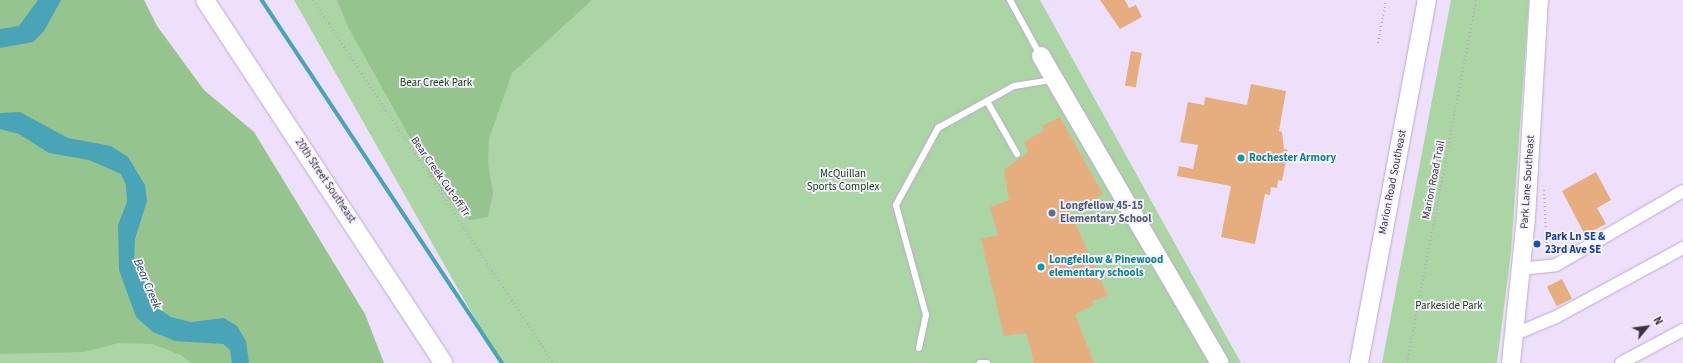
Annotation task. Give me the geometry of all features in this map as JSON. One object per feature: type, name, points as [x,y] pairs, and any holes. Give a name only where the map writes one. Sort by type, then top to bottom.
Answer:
[{"type":"street","name":"20th Street Southeast","points":[[205,0],[443,363]]},
{"type":"street","name":"Marion Road Southeast","points":[[1359,363],[1427,0]]},
{"type":"street","name":"Park Lane Southeast","points":[[1510,363],[1520,268],[1539,0]]},
{"type":"street","points":[[1041,56],[1220,363]]},
{"type":"street","points":[[1520,268],[1556,265],[1683,191]]},
{"type":"street","points":[[1513,335],[1556,317],[1683,248]]},
{"type":"street","points":[[1621,363],[1683,330]]},
{"type":"lane","points":[[1010,0],[1041,56]]},
{"type":"lane","points":[[920,348],[926,315],[896,205],[938,128],[1014,86],[1055,80]]},
{"type":"lane","points":[[987,101],[1017,154]]},
{"type":"lane","points":[[980,363],[987,363]]},
{"type":"path","name":"Bear Creek Cut-off Tr","points":[[313,0],[553,363]]},
{"type":"path","points":[[1378,43],[1386,0]]},
{"type":"path","name":"Marion Road Trail","points":[[1407,363],[1476,0]]},
{"type":"green space","points":[[0,0],[144,0],[157,26],[204,90],[254,132],[365,314],[384,363],[191,363],[181,355],[152,344],[119,343],[84,352],[0,354]]},
{"type":"green space","name":"McQuillan Sports Complex","points":[[294,0],[1040,0],[1241,363],[500,363]]},
{"type":"green space","name":"Bear Creek Park","points":[[337,0],[592,0],[512,73],[489,139],[488,163],[493,193],[488,217],[470,220],[456,209],[431,175],[348,27]]},
{"type":"green space","name":"Parkeside Park","points":[[1451,0],[1529,0],[1511,252],[1497,363],[1382,363]]},
{"type":"green space","points":[[0,291],[209,363],[0,363]]},
{"type":"water","points":[[38,0],[61,0],[44,31],[33,42],[0,48],[0,29],[19,26]]},
{"type":"water","points":[[20,112],[68,138],[111,146],[128,157],[145,185],[147,201],[135,239],[134,262],[158,308],[171,317],[191,322],[224,318],[237,326],[246,341],[249,363],[232,363],[230,350],[223,344],[175,341],[153,332],[136,317],[119,270],[118,225],[127,202],[126,185],[121,174],[89,160],[49,153],[19,134],[0,129],[0,113]]},
{"type":"building","points":[[1100,0],[1125,0],[1129,8],[1136,5],[1142,17],[1120,29]]},
{"type":"building","points":[[1131,51],[1142,53],[1136,87],[1125,85]]},
{"type":"building","name":"Rochester Armory","points":[[1251,84],[1286,91],[1279,131],[1282,132],[1284,149],[1288,150],[1282,181],[1278,180],[1277,188],[1271,187],[1270,195],[1265,194],[1255,244],[1221,237],[1231,186],[1177,176],[1179,166],[1193,169],[1198,145],[1180,142],[1188,102],[1204,105],[1205,97],[1247,105]]},
{"type":"building","name":"Longfellow & Pinewood elementary schools","points":[[1060,117],[1103,194],[1070,212],[1108,296],[1092,301],[1093,306],[1075,314],[1094,363],[1034,363],[1026,333],[1004,336],[981,239],[998,235],[990,207],[1009,200],[1004,170],[1028,152],[1024,142],[1044,130],[1042,126]]},
{"type":"building","points":[[1596,172],[1611,200],[1597,208],[1606,224],[1585,235],[1562,191]]},
{"type":"building","points":[[1562,279],[1572,299],[1557,306],[1547,287]]},
{"type":"waterway","points":[[262,0],[502,363]]},
{"type":"place","name":"Rochester Armory","points":[[1241,158]]},
{"type":"place","name":"Longfellow 45-15 Elementary School","points":[[1052,213]]},
{"type":"place","name":"Park Ln SE & 23rd Ave SE","points":[[1537,244]]},
{"type":"place","name":"Longfellow & Pinewood elementary schools","points":[[1041,267]]},
{"type":"water label","name":"Bear Creek","points":[[147,284]]}]
